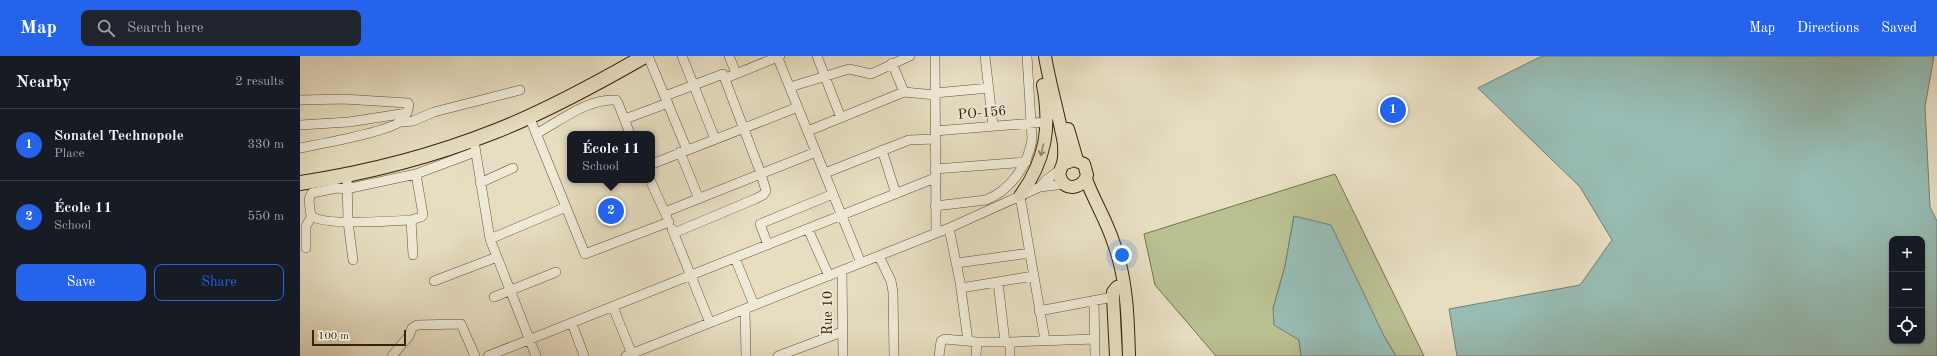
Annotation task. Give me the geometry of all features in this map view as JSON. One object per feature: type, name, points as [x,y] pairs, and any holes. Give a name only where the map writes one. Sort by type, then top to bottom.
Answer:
[{"type":"highway","points":[[300,176],[398,154],[462,134],[516,114],[550,98],[628,56]]},
{"type":"highway","points":[[300,183],[347,183],[434,153],[474,146],[497,131],[585,89],[647,56]]},
{"type":"main road","points":[[1020,196],[1038,166],[1043,150],[1047,116],[1037,56]]},
{"type":"main road","points":[[1045,56],[1062,135],[1064,152],[1060,179],[1064,184],[1071,187],[1076,187],[1086,179]]},
{"type":"main road","points":[[1052,56],[1077,160],[1086,168],[1086,179],[1108,228],[1118,258],[1124,286],[1129,356]]},
{"type":"main road","points":[[1047,116],[1056,132],[1062,135]]},
{"type":"main road","points":[[1062,167],[1070,160],[1077,160]]},
{"type":"main road","points":[[1076,187],[1094,213],[1104,237],[1115,292],[1122,356]]},
{"type":"main road","points":[[1115,292],[1116,356]]},
{"type":"street","points":[[647,56],[667,100],[700,199]]},
{"type":"street","points":[[682,56],[715,139]]},
{"type":"street","points":[[729,56],[736,73]]},
{"type":"street","points":[[726,78],[778,56],[861,263]]},
{"type":"street","points":[[817,56],[841,118]]},
{"type":"street","points":[[790,87],[849,69],[855,69],[865,74],[870,74],[910,56]]},
{"type":"street","points":[[934,56],[936,234]]},
{"type":"street","points":[[985,56],[993,126]]},
{"type":"street","points":[[935,206],[993,198],[1014,181],[1026,162],[1030,152],[1032,139],[1027,56]]},
{"type":"street","points":[[892,63],[904,92]]},
{"type":"street","points":[[625,119],[667,100],[694,85],[722,74],[726,78],[766,191],[763,195],[674,233]]},
{"type":"street","points":[[808,131],[904,92],[935,94],[988,88]]},
{"type":"street","points":[[300,148],[354,137],[402,122],[413,121],[434,112],[520,90]]},
{"type":"street","points":[[300,100],[343,99],[408,103],[409,110],[402,122]]},
{"type":"street","points":[[536,134],[583,108],[604,101],[616,100],[629,131]]},
{"type":"street","points":[[655,163],[798,107]]},
{"type":"street","points":[[300,125],[349,122],[407,113]]},
{"type":"street","points":[[528,116],[586,254],[669,222]]},
{"type":"street","name":"PO-156","points":[[825,173],[909,140],[993,126],[1031,122],[1047,116]]},
{"type":"street","points":[[306,248],[306,226],[312,216],[309,199],[312,193],[337,188],[347,183],[416,174],[474,146],[490,239],[536,356]]},
{"type":"street","points":[[882,150],[896,194]]},
{"type":"street","points":[[664,212],[816,152]]},
{"type":"street","points":[[488,356],[842,216],[896,194],[935,174],[1026,162]]},
{"type":"street","points":[[1040,187],[1062,167]]},
{"type":"street","points":[[480,184],[513,168]]},
{"type":"street","points":[[312,216],[319,220],[348,222],[411,220],[421,217],[423,215],[416,174]]},
{"type":"street","points":[[347,183],[348,222],[353,260]]},
{"type":"street","points":[[651,183],[674,233],[710,322]]},
{"type":"street","points":[[613,307],[629,355],[936,234],[1040,187],[1064,184]]},
{"type":"street","points":[[768,244],[760,224],[833,194]]},
{"type":"street","points":[[1020,196],[1045,340]]},
{"type":"street","points":[[490,239],[566,207]]},
{"type":"street","points":[[411,220],[413,255]]},
{"type":"street","points":[[949,228],[976,356]]},
{"type":"street","points":[[808,229],[828,276]]},
{"type":"street","points":[[957,263],[1030,253]]},
{"type":"street","points":[[879,256],[891,281],[893,292],[894,356]]},
{"type":"street","points":[[434,281],[497,257]]},
{"type":"street","points":[[734,258],[750,307],[746,356]]},
{"type":"street","name":"Rue 10","points":[[842,271],[843,356]]},
{"type":"street","points":[[494,297],[556,272]]},
{"type":"street","points":[[961,288],[1033,276]]},
{"type":"street","points":[[998,282],[1010,356]]},
{"type":"street","points":[[1039,311],[1094,300],[1115,292]]},
{"type":"street","points":[[1094,300],[1095,356]]},
{"type":"street","points":[[572,323],[584,356]]},
{"type":"street","points":[[392,356],[410,336],[412,328],[417,325],[461,324],[475,356]]},
{"type":"street","points":[[778,356],[793,353],[842,332]]},
{"type":"street","points":[[939,356],[941,341],[945,339],[1007,342],[1095,339]]},
{"type":"green space","points":[[1335,174],[1424,356],[1396,356],[1384,336],[1294,216],[1285,266],[1273,309],[1299,340],[1301,356],[1216,356],[1155,285],[1144,234]]},
{"type":"water","points":[[1542,56],[1934,56],[1925,107],[1930,207],[1937,221],[1937,356],[1457,356],[1449,309],[1580,285],[1612,240],[1580,187],[1478,88]]},
{"type":"water","points":[[1294,216],[1331,225],[1384,336],[1396,356],[1301,356],[1299,340],[1274,325],[1273,309],[1285,266]]},
{"type":"place","name":"Sonatel Technopole","points":[[1393,110]]},
{"type":"place","name":"École 11","points":[[611,211]]}]
